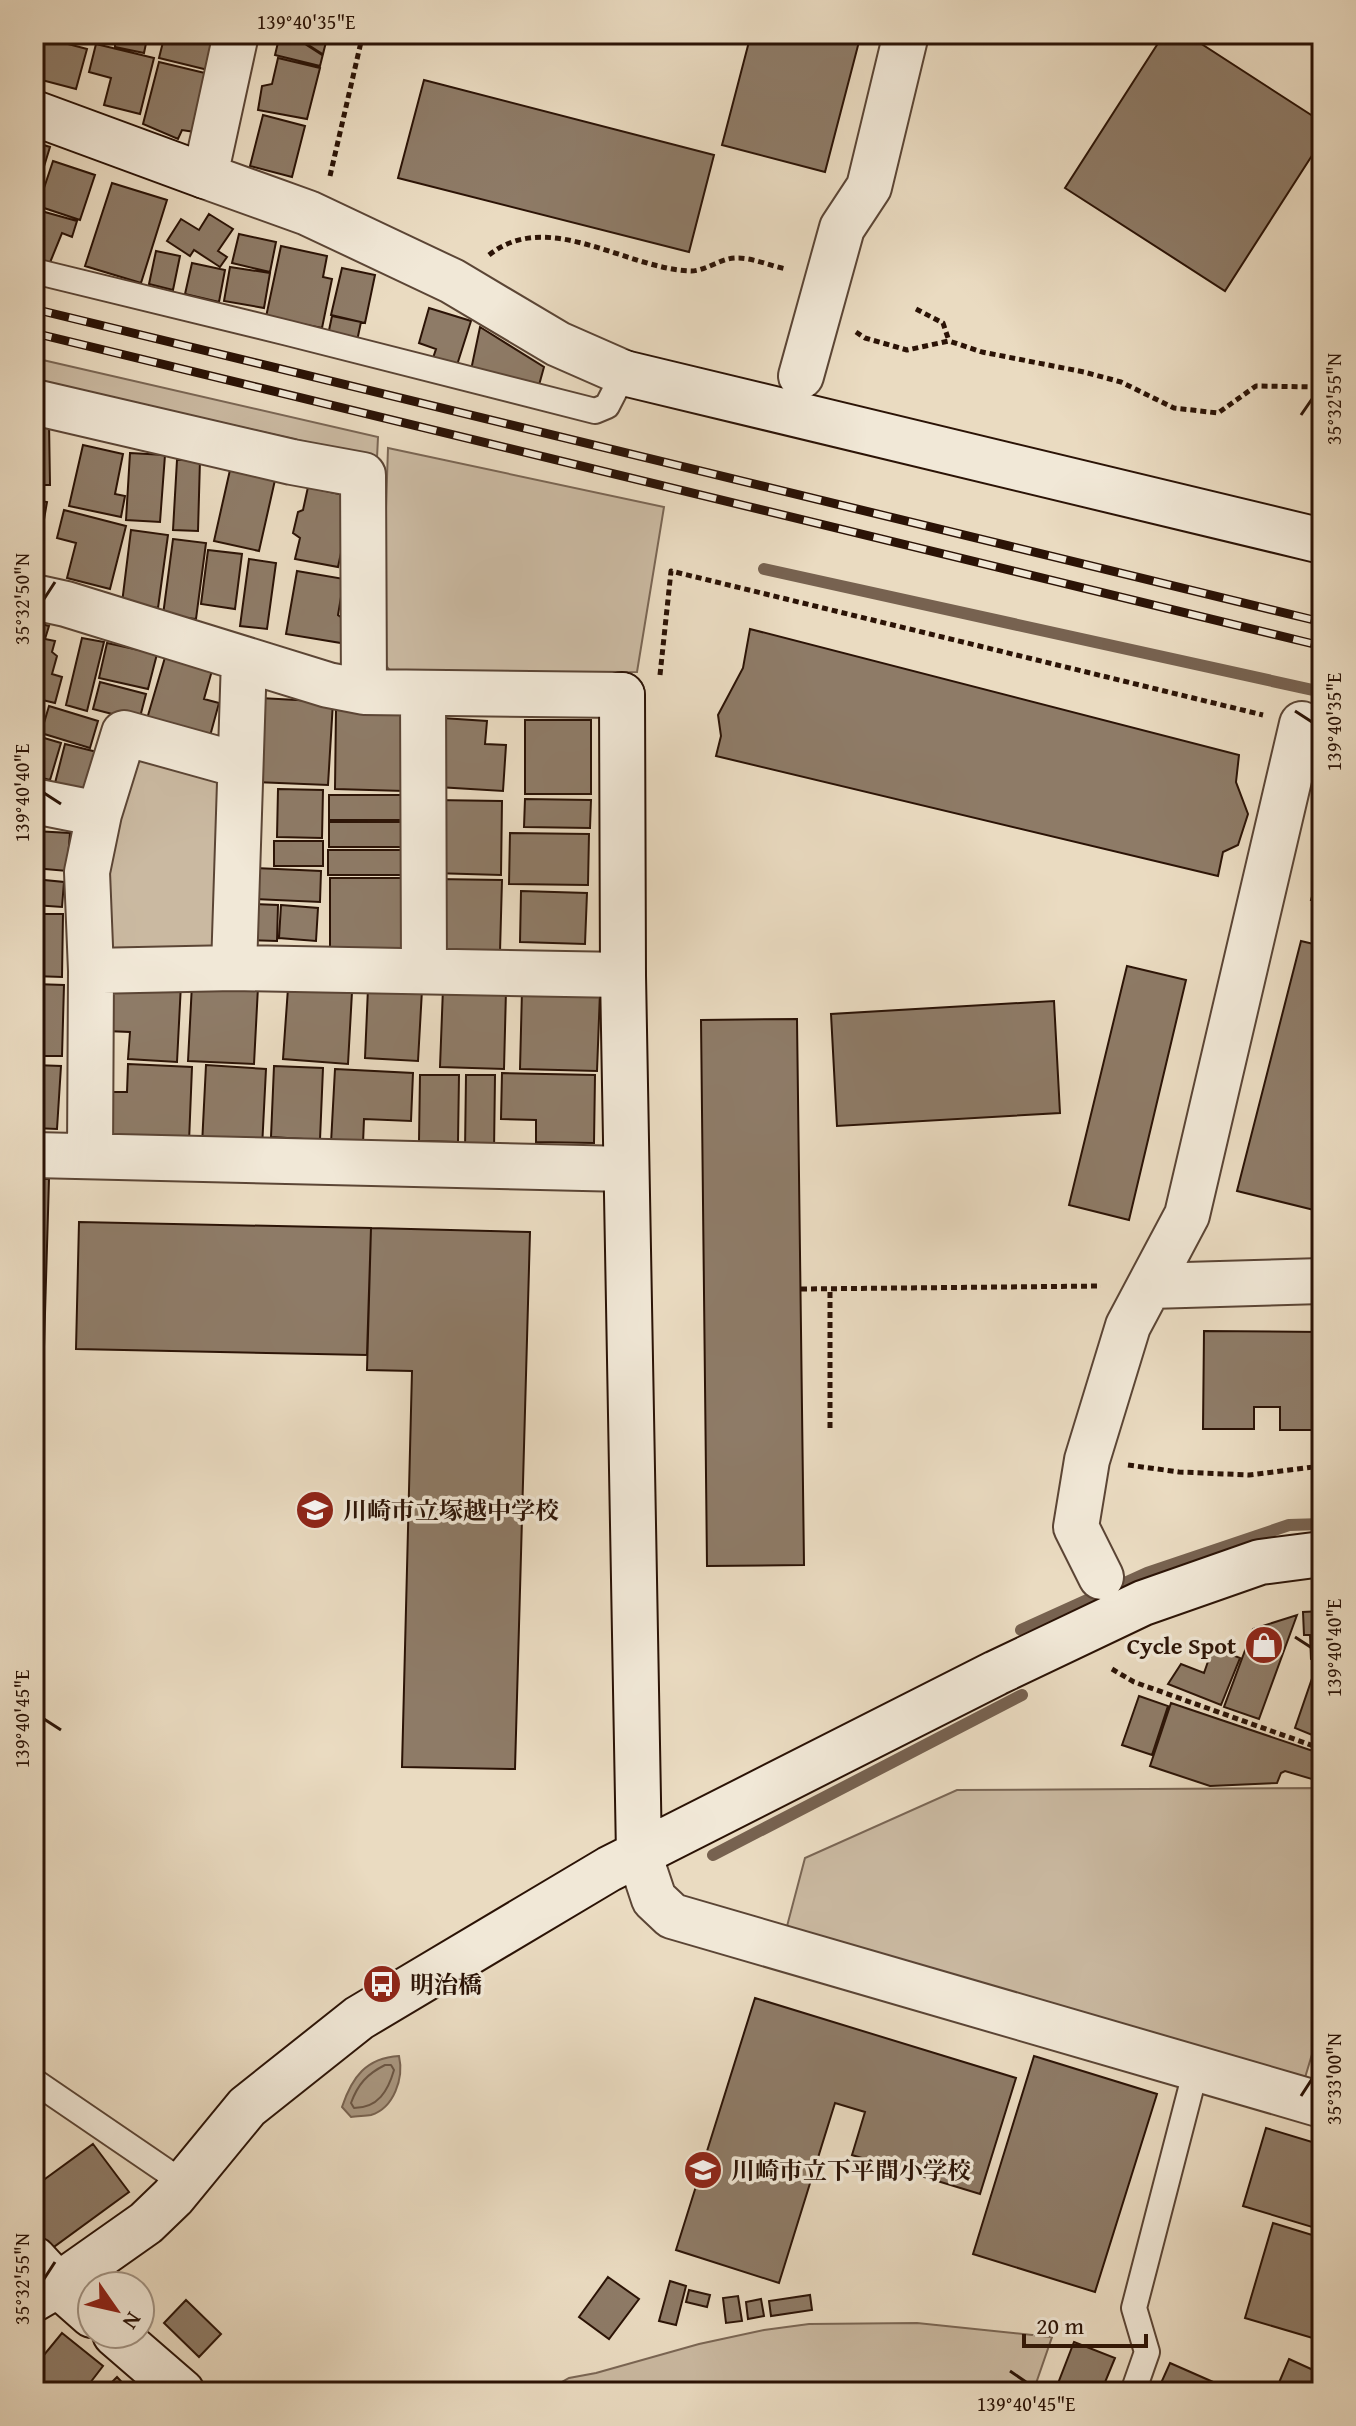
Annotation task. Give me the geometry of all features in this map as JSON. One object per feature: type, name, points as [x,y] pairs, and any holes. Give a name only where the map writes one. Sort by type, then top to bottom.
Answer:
[{"type":"street","points":[[205,176],[236,34]]},
{"type":"street","points":[[801,376],[842,228],[869,187],[906,34]]},
{"type":"street","points":[[34,113],[308,213],[452,281],[558,344],[624,373],[1322,541]]},
{"type":"street","points":[[34,402],[292,462],[363,475],[364,692]]},
{"type":"street","points":[[34,597],[66,604],[328,685],[364,692],[640,691],[623,975],[639,1854],[654,1899],[672,1916],[1322,2105]]},
{"type":"street","points":[[234,968],[244,659]]},
{"type":"street","points":[[423,694],[424,971]]},
{"type":"street","points":[[1101,1577],[1076,1527],[1087,1460],[1128,1326],[1187,1215],[1302,724]]},
{"type":"street","points":[[90,1156],[91,971],[87,872],[99,814],[124,733],[239,765]]},
{"type":"street","points":[[34,801],[99,814]]},
{"type":"street","points":[[91,971],[234,968],[623,975]]},
{"type":"street","points":[[34,1155],[626,1169]]},
{"type":"street","points":[[1150,1286],[1322,1281]]},
{"type":"street","points":[[76,2304],[42,2281],[146,2223],[185,2184],[247,2107],[359,2018],[639,1854],[996,1673],[1143,1603],[1260,1562],[1322,1554]]},
{"type":"street","points":[[133,2350],[182,2392]]},
{"type":"lane","points":[[34,271],[595,411],[607,406],[624,373]]},
{"type":"lane","points":[[1133,2392],[1147,2352],[1134,2308],[1196,2069]]},
{"type":"lane","points":[[34,2081],[185,2184]]},
{"type":"path","points":[[329,181],[361,42],[366,34]]},
{"type":"path","points":[[488,256],[501,246],[525,237],[550,236],[693,271],[737,257],[826,293],[865,338],[907,350],[949,341],[982,352],[1121,382],[1174,408],[1218,413],[1256,386],[1322,387]]},
{"type":"path","points":[[916,309],[943,323],[949,341]]},
{"type":"path","points":[[640,691],[671,571],[1302,724]]},
{"type":"path","points":[[801,1289],[1150,1286]]},
{"type":"path","points":[[830,1288],[830,1428]]},
{"type":"path","points":[[1087,1460],[1179,1472],[1249,1475],[1322,1466]]},
{"type":"path","points":[[1112,1669],[1134,1682],[1322,1749]]},
{"type":"shaded area","points":[[34,358],[378,437],[377,458],[34,380]]},
{"type":"shaded area","points":[[388,448],[664,507],[637,672],[392,673],[381,659]]},
{"type":"shaded area","points":[[138,756],[224,781],[222,950],[111,950],[103,868]]},
{"type":"shaded area","points":[[1322,1788],[1322,2021],[1304,2081],[786,1930],[805,1858],[957,1790]]},
{"type":"shaded area","points":[[917,2323],[1052,2337],[1033,2392],[552,2392],[555,2386],[569,2378],[764,2330],[809,2324]]},
{"type":"water","points":[[399,2056],[400,2074],[396,2091],[386,2106],[371,2115],[351,2117],[342,2107],[356,2078],[369,2065]]},
{"type":"building","points":[[107,34],[148,34],[144,53],[115,47],[115,36]]},
{"type":"building","points":[[165,34],[216,34],[208,70],[159,58]]},
{"type":"building","points":[[280,34],[328,34],[320,66],[275,55]]},
{"type":"building","points":[[751,34],[861,34],[825,172],[722,145]]},
{"type":"building","points":[[1164,34],[1186,34],[1322,122],[1322,140],[1225,291],[1065,188]]},
{"type":"building","points":[[34,35],[87,49],[76,89],[34,78]]},
{"type":"building","points":[[96,44],[154,58],[140,114],[104,105],[111,78],[89,72]]},
{"type":"building","points":[[278,58],[320,68],[307,119],[258,110],[262,86],[272,84]]},
{"type":"building","points":[[159,62],[209,74],[195,132],[182,130],[178,139],[143,124]]},
{"type":"building","points":[[424,80],[714,155],[689,252],[398,178]]},
{"type":"building","points":[[263,115],[305,126],[292,177],[250,166]]},
{"type":"building","points":[[34,142],[50,147],[34,199]]},
{"type":"building","points":[[53,161],[95,175],[80,220],[38,206]]},
{"type":"building","points":[[112,183],[167,200],[141,283],[85,266]]},
{"type":"building","points":[[34,209],[77,221],[72,237],[62,233],[49,265],[34,261]]},
{"type":"building","points":[[209,214],[233,229],[218,251],[227,257],[220,267],[194,250],[190,256],[167,241],[181,219],[199,230]]},
{"type":"building","points":[[239,234],[276,242],[270,272],[232,263]]},
{"type":"building","points":[[281,246],[327,256],[323,277],[332,279],[322,328],[266,317]]},
{"type":"building","points":[[156,251],[180,256],[173,290],[149,284]]},
{"type":"building","points":[[192,263],[225,270],[219,302],[185,294]]},
{"type":"building","points":[[230,267],[270,273],[264,308],[224,301]]},
{"type":"building","points":[[342,268],[375,275],[365,323],[331,315]]},
{"type":"building","points":[[429,308],[471,321],[457,365],[433,358],[436,349],[419,343]]},
{"type":"building","points":[[332,316],[361,322],[357,341],[328,335]]},
{"type":"building","points":[[480,327],[544,367],[539,385],[471,370]]},
{"type":"building","points":[[49,422],[50,485],[34,485],[34,423]]},
{"type":"building","points":[[83,445],[123,454],[115,494],[125,496],[121,517],[69,506]]},
{"type":"building","points":[[130,453],[165,455],[160,522],[126,520]]},
{"type":"building","points":[[177,460],[200,460],[198,531],[173,530]]},
{"type":"building","points":[[230,470],[275,480],[259,551],[214,541]]},
{"type":"building","points":[[308,487],[348,496],[350,510],[338,567],[295,559],[300,538],[293,533]]},
{"type":"building","points":[[34,500],[47,502],[37,560],[34,559]]},
{"type":"building","points":[[64,510],[126,526],[110,589],[67,578],[76,543],[57,538]]},
{"type":"building","points":[[131,530],[168,535],[158,608],[122,603]]},
{"type":"building","points":[[173,539],[206,543],[196,619],[163,615]]},
{"type":"building","points":[[208,550],[242,554],[235,609],[201,604]]},
{"type":"building","points":[[249,559],[276,563],[267,629],[240,626]]},
{"type":"building","points":[[297,571],[344,579],[338,615],[345,620],[341,643],[286,634]]},
{"type":"building","points":[[34,622],[49,626],[45,639],[55,641],[52,652],[57,656],[52,674],[62,677],[55,703],[34,698]]},
{"type":"building","points":[[750,629],[1239,755],[1236,782],[1248,814],[1238,845],[1223,852],[1218,876],[716,756],[721,736],[718,715],[743,668]]},
{"type":"building","points":[[82,638],[104,642],[87,711],[66,705]]},
{"type":"building","points":[[107,643],[157,654],[148,689],[99,678]]},
{"type":"building","points":[[166,654],[213,667],[204,699],[219,703],[207,747],[144,729]]},
{"type":"building","points":[[100,682],[146,694],[139,721],[93,709]]},
{"type":"building","points":[[260,698],[333,702],[328,785],[255,782]]},
{"type":"building","points":[[49,706],[98,721],[90,748],[41,733]]},
{"type":"building","points":[[336,708],[406,709],[404,791],[335,789]]},
{"type":"building","points":[[442,718],[487,721],[485,744],[506,745],[503,791],[438,787]]},
{"type":"building","points":[[525,720],[591,720],[591,794],[525,794]]},
{"type":"building","points":[[34,735],[61,743],[50,780],[34,776]]},
{"type":"building","points":[[65,744],[101,753],[91,792],[55,783]]},
{"type":"building","points":[[278,789],[323,790],[322,838],[277,837]]},
{"type":"building","points":[[329,795],[402,795],[402,820],[329,820]]},
{"type":"building","points":[[525,799],[591,800],[590,828],[524,827]]},
{"type":"building","points":[[433,800],[502,801],[501,875],[432,873]]},
{"type":"building","points":[[329,822],[402,822],[402,847],[329,847]]},
{"type":"building","points":[[34,831],[70,833],[67,871],[34,868]]},
{"type":"building","points":[[510,833],[589,834],[588,885],[509,884]]},
{"type":"building","points":[[1322,835],[1322,903],[1311,900],[1317,879],[1313,854]]},
{"type":"building","points":[[274,841],[323,841],[323,866],[274,866]]},
{"type":"building","points":[[328,850],[402,850],[402,875],[328,875]]},
{"type":"building","points":[[255,868],[321,871],[320,902],[254,899]]},
{"type":"building","points":[[330,878],[403,878],[403,953],[330,953]]},
{"type":"building","points":[[34,879],[64,882],[62,907],[34,905]]},
{"type":"building","points":[[435,879],[502,880],[500,952],[433,950]]},
{"type":"building","points":[[521,891],[587,893],[585,944],[520,942]]},
{"type":"building","points":[[251,904],[278,905],[277,941],[250,940]]},
{"type":"building","points":[[281,905],[318,908],[316,941],[279,938]]},
{"type":"building","points":[[34,914],[63,914],[62,977],[34,976]]},
{"type":"building","points":[[1301,941],[1322,946],[1322,1212],[1237,1191]]},
{"type":"building","points":[[1127,966],[1186,980],[1129,1220],[1069,1205]]},
{"type":"building","points":[[110,980],[181,984],[177,1062],[128,1059],[130,1032],[106,1031]]},
{"type":"building","points":[[34,984],[64,985],[62,1056],[34,1056]]},
{"type":"building","points":[[192,984],[258,987],[254,1064],[188,1061]]},
{"type":"building","points":[[288,988],[352,992],[348,1064],[283,1059]]},
{"type":"building","points":[[368,988],[422,990],[418,1061],[365,1058]]},
{"type":"building","points":[[443,988],[506,990],[504,1069],[440,1067]]},
{"type":"building","points":[[522,990],[600,992],[597,1071],[520,1069]]},
{"type":"building","points":[[1054,1001],[1060,1113],[837,1126],[831,1014]]},
{"type":"building","points":[[797,1019],[804,1565],[707,1566],[701,1020]]},
{"type":"building","points":[[128,1064],[192,1067],[189,1142],[105,1139],[107,1092],[127,1092]]},
{"type":"building","points":[[34,1065],[61,1066],[57,1129],[34,1128]]},
{"type":"building","points":[[206,1065],[266,1069],[262,1148],[202,1145]]},
{"type":"building","points":[[274,1066],[323,1068],[320,1140],[271,1137]]},
{"type":"building","points":[[335,1069],[413,1073],[411,1121],[364,1119],[363,1144],[331,1143]]},
{"type":"building","points":[[502,1073],[595,1075],[594,1143],[536,1142],[536,1120],[501,1119]]},
{"type":"building","points":[[420,1075],[459,1075],[458,1142],[419,1141]]},
{"type":"building","points":[[466,1075],[495,1075],[494,1152],[465,1152]]},
{"type":"building","points":[[34,1179],[49,1179],[44,1347],[34,1347]]},
{"type":"building","points":[[79,1222],[371,1228],[367,1355],[76,1349]]},
{"type":"building","points":[[371,1228],[530,1232],[515,1769],[402,1767],[412,1371],[367,1370]]},
{"type":"building","points":[[1204,1331],[1322,1332],[1322,1430],[1280,1430],[1280,1407],[1254,1407],[1254,1429],[1203,1429]]},
{"type":"building","points":[[1322,1611],[1322,1739],[1295,1728],[1318,1661],[1311,1659],[1310,1635],[1304,1635],[1303,1612]]},
{"type":"building","points":[[1297,1615],[1259,1719],[1224,1707],[1253,1629]]},
{"type":"building","points":[[1213,1647],[1240,1658],[1221,1705],[1168,1684],[1181,1664],[1204,1673]]},
{"type":"building","points":[[1139,1696],[1168,1706],[1152,1755],[1122,1745]]},
{"type":"building","points":[[1171,1703],[1322,1754],[1322,1782],[1285,1771],[1277,1783],[1210,1786],[1150,1766]]},
{"type":"building","points":[[755,1998],[1016,2078],[980,2194],[852,2155],[865,2112],[835,2103],[779,2283],[676,2250]]},
{"type":"building","points":[[1034,2056],[1157,2094],[1095,2292],[973,2254]]},
{"type":"building","points":[[1266,2128],[1322,2145],[1322,2230],[1243,2206]]},
{"type":"building","points":[[93,2144],[129,2192],[51,2249],[34,2226],[34,2187]]},
{"type":"building","points":[[1273,2223],[1322,2238],[1322,2319],[1316,2339],[1245,2318]]},
{"type":"building","points":[[608,2277],[639,2299],[609,2339],[579,2317]]},
{"type":"building","points":[[670,2281],[686,2286],[676,2325],[659,2321]]},
{"type":"building","points":[[689,2290],[710,2295],[707,2307],[686,2302]]},
{"type":"building","points":[[810,2295],[812,2310],[771,2316],[769,2301]]},
{"type":"building","points":[[738,2296],[742,2321],[726,2323],[723,2298]]},
{"type":"building","points":[[761,2299],[764,2316],[748,2319],[746,2302]]},
{"type":"building","points":[[186,2300],[221,2334],[199,2357],[164,2323]]},
{"type":"building","points":[[62,2333],[76,2344],[76,2350],[83,2350],[103,2366],[83,2392],[43,2392],[34,2385],[34,2367]]},
{"type":"building","points":[[1074,2342],[1115,2358],[1101,2392],[1072,2392],[1057,2386]]},
{"type":"building","points":[[1289,2359],[1322,2374],[1322,2392],[1275,2392]]},
{"type":"building","points":[[1170,2363],[1236,2392],[1157,2392]]},
{"type":"building","points":[[117,2377],[131,2392],[102,2392]]},
{"type":"waterway","points":[[764,569],[1322,692]]},
{"type":"waterway","points":[[1021,1630],[1147,1573],[1289,1525],[1322,1524]]},
{"type":"waterway","points":[[713,1855],[1022,1695]]},
{"type":"railway","points":[[34,309],[1322,622]]},
{"type":"railway","points":[[34,333],[1322,646]]},
{"type":"place","name":"川崎市立塚越中学校","points":[[315,1510]]},
{"type":"place","name":"Cycle Spot","points":[[1264,1645]]},
{"type":"place","name":"明治橋","points":[[382,1984]]},
{"type":"place","name":"川崎市立下平間小学校","points":[[703,2170]]}]
